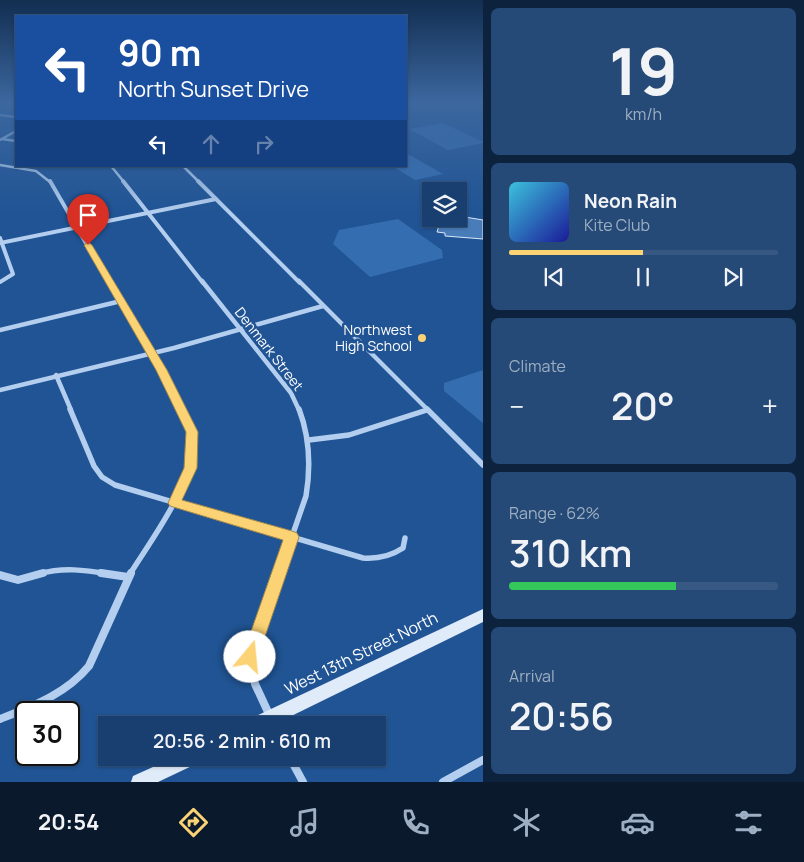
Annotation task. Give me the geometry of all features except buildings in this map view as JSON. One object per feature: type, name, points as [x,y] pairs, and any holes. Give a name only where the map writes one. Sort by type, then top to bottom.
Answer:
[{"type":"street","points":[[0,165],[36,171],[49,180],[152,353],[192,432],[190,468],[174,503],[128,577],[89,666],[80,679],[63,691],[0,719]]},
{"type":"street","name":"Denmark Street","points":[[112,167],[291,393],[302,416],[309,440],[310,478],[292,537],[250,657],[254,682],[270,716]]},
{"type":"street","points":[[184,167],[483,465]]},
{"type":"street","points":[[2,282],[13,274],[1,241],[216,199]]},
{"type":"street","points":[[0,330],[121,301]]},
{"type":"street","points":[[0,390],[152,353],[323,306]]},
{"type":"street","points":[[56,375],[94,466],[102,477],[115,485],[344,553],[375,559],[394,554],[403,548],[405,538]]},
{"type":"street","points":[[309,440],[349,435],[427,410]]},
{"type":"street","points":[[0,575],[18,580],[52,570],[79,569],[128,577]]},
{"type":"street","name":"West 13th Street North","points":[[282,716],[483,615]]},
{"type":"street","points":[[443,782],[483,760]]},
{"type":"street","points":[[139,782],[173,766]]},
{"type":"street","points":[[294,766],[303,782]]},
{"type":"shaded area","points":[[428,139],[478,139],[483,142],[483,143],[448,150]]},
{"type":"shaded area","points":[[407,154],[443,174],[415,180],[394,167],[407,167]]},
{"type":"shaded area","points":[[398,219],[442,250],[443,258],[370,277],[333,244],[339,230]]},
{"type":"shaded area","points":[[483,370],[483,423],[444,391],[444,383]]},
{"type":"place","name":"Northwest High School","points":[[422,338]]},
{"type":"route","points":[[88,245],[161,370],[192,432],[193,453],[190,468],[184,485],[174,503],[292,537],[250,657]]}]
